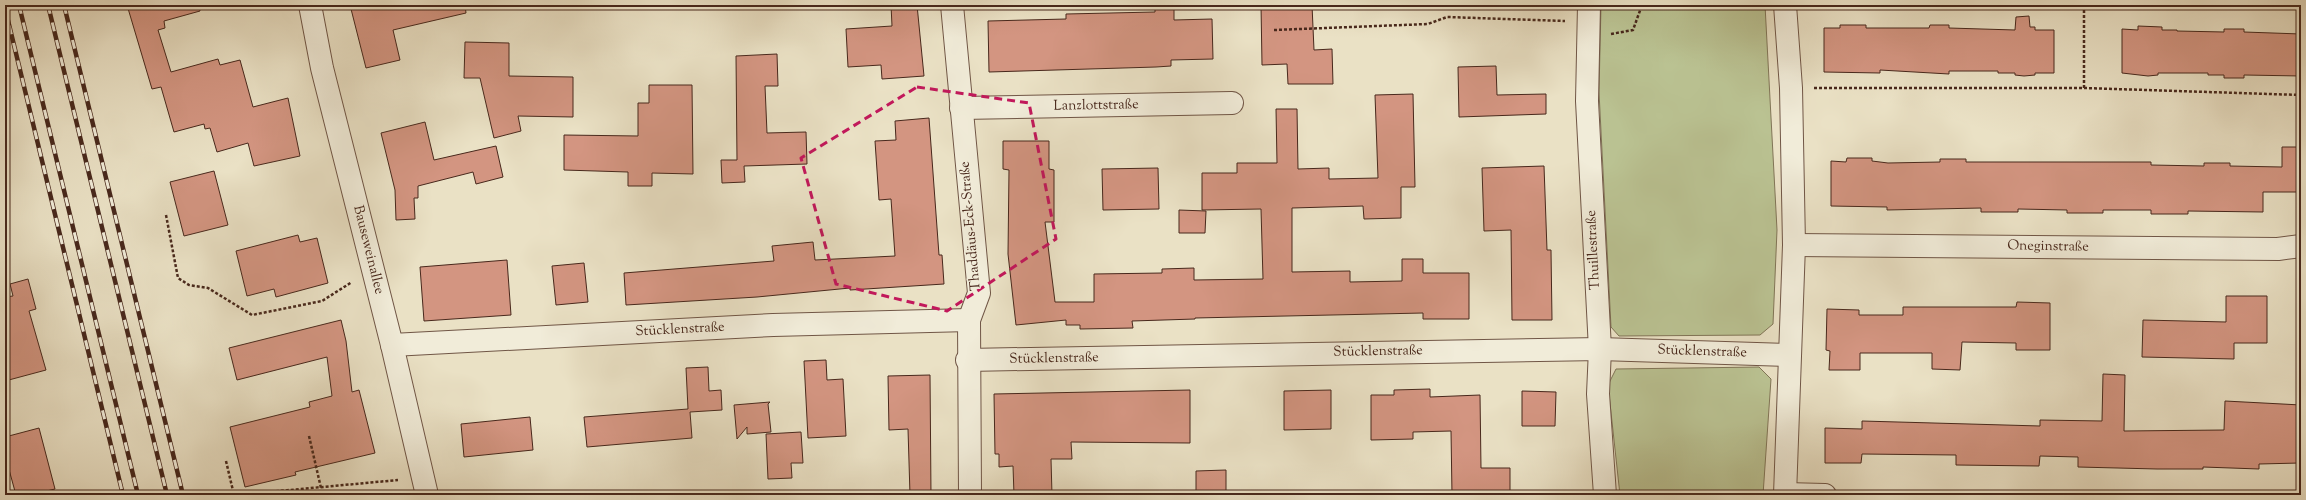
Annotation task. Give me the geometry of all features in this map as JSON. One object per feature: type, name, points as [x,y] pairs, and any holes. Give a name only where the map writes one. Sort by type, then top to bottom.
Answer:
[{"type":"street","name":"Bauseweinallee","points":[[310,5],[322,68],[392,345],[424,485]]},
{"type":"street","name":"Thaddäus-Eck-Straße","points":[[952,5],[979,293],[969,320],[967,360],[970,495]]},
{"type":"street","points":[[1785,5],[1791,88],[1794,245],[1785,495],[1824,495]]},
{"type":"street","name":"Thuillestraße","points":[[1589,22],[1587,100],[1600,349],[1598,394],[1605,495]]},
{"type":"street","name":"Lanzlottstraße","points":[[961,108],[1232,103]]},
{"type":"street","name":"Oneginstraße","points":[[1794,245],[2278,250],[2301,246]]},
{"type":"street","name":"Stücklenstraße","points":[[392,345],[773,325],[969,320]]},
{"type":"street","name":"Stücklenstraße","points":[[967,360],[1600,349],[1789,355]]},
{"type":"path","points":[[1274,30],[1428,24],[1447,17],[1589,22],[1633,30],[1642,5]]},
{"type":"path","points":[[2084,5],[2084,88]]},
{"type":"path","points":[[1791,88],[2084,88],[2301,95]]},
{"type":"path","points":[[166,215],[178,278],[189,285],[208,288],[252,315],[322,301],[373,270]]},
{"type":"path","points":[[309,436],[320,488]]},
{"type":"path","points":[[226,461],[235,495],[402,480],[424,485]]},
{"type":"highlighted area","points":[[917,87],[1029,103],[1056,239],[947,311],[836,284],[801,158]]},
{"type":"green space","points":[[1601,5],[1765,5],[1777,230],[1773,324],[1760,335],[1619,336],[1611,327],[1599,92]]},
{"type":"green space","points":[[1759,367],[1771,379],[1763,495],[1620,495],[1608,385],[1616,369]]},
{"type":"building","points":[[127,5],[199,5],[200,11],[164,21],[165,28],[158,30],[171,72],[218,59],[220,65],[240,60],[253,107],[288,98],[300,156],[254,166],[248,143],[217,152],[210,128],[205,129],[204,124],[174,132],[161,87],[152,89]]},
{"type":"building","points":[[350,5],[465,5],[466,13],[393,30],[400,60],[366,68]]},
{"type":"building","points":[[891,5],[917,5],[924,76],[882,79],[881,65],[848,67],[846,29],[892,26]]},
{"type":"building","points":[[1261,5],[1312,5],[1314,50],[1332,49],[1333,84],[1288,84],[1287,64],[1262,65]]},
{"type":"building","points":[[1174,8],[1174,20],[1212,19],[1213,59],[1171,60],[1171,66],[1156,67],[989,72],[988,21],[1066,19],[1066,14],[1155,12],[1155,9]]},
{"type":"building","points":[[2029,16],[2030,27],[2035,27],[2035,30],[2054,30],[2054,73],[2035,73],[2035,75],[2024,76],[2015,75],[2015,73],[1998,73],[1998,71],[1949,71],[1949,74],[1880,70],[1880,73],[1824,72],[1824,28],[1840,28],[1840,25],[1866,25],[1866,28],[1929,28],[1930,25],[1949,25],[1949,28],[2015,30],[2016,17]]},
{"type":"building","points":[[2138,26],[2162,27],[2162,30],[2177,31],[2224,32],[2224,29],[2244,29],[2244,32],[2301,34],[2301,76],[2244,75],[2244,78],[2224,78],[2224,75],[2208,75],[2208,73],[2158,73],[2158,75],[2148,76],[2122,73],[2122,29],[2138,30]]},
{"type":"building","points":[[465,42],[509,43],[509,76],[573,77],[573,117],[518,116],[521,131],[494,138],[480,78],[464,78]]},
{"type":"building","points":[[777,54],[778,86],[765,86],[767,133],[806,132],[807,164],[744,166],[745,182],[722,183],[721,160],[737,160],[736,56]]},
{"type":"building","points":[[1496,66],[1497,95],[1546,94],[1546,114],[1459,117],[1458,67]]},
{"type":"building","points":[[649,85],[692,85],[693,174],[652,173],[652,186],[628,186],[628,172],[564,170],[564,135],[638,136],[638,103],[649,103]]},
{"type":"building","points":[[1413,94],[1415,187],[1401,187],[1401,218],[1364,219],[1363,206],[1292,208],[1292,272],[1350,271],[1350,282],[1402,281],[1402,259],[1423,259],[1423,273],[1469,273],[1469,319],[1423,319],[1423,313],[1195,318],[1132,321],[1133,328],[1080,329],[1080,325],[1066,325],[1066,320],[1016,325],[1008,254],[1009,170],[1003,169],[1003,141],[1049,141],[1049,169],[1054,170],[1054,222],[1045,222],[1055,302],[1094,302],[1094,274],[1162,273],[1162,269],[1194,268],[1194,280],[1263,279],[1261,209],[1202,210],[1202,173],[1237,173],[1237,163],[1277,163],[1276,109],[1297,109],[1298,169],[1329,168],[1329,179],[1378,178],[1375,95]]},
{"type":"building","points":[[929,118],[939,255],[942,255],[944,284],[850,290],[850,288],[757,297],[626,305],[624,273],[774,261],[772,246],[813,242],[815,260],[895,256],[891,199],[879,200],[875,141],[896,140],[895,121]]},
{"type":"building","points":[[425,122],[434,160],[496,146],[503,177],[476,184],[473,172],[418,186],[418,198],[414,198],[415,219],[396,220],[395,190],[381,133]]},
{"type":"building","points":[[2282,147],[2301,147],[2301,192],[2263,192],[2263,212],[2188,211],[2188,214],[2151,214],[2151,210],[2103,210],[2103,213],[2067,213],[2067,210],[2018,209],[2018,212],[1981,212],[1981,208],[1887,210],[1887,207],[1831,206],[1831,161],[1846,162],[1847,158],[1872,158],[1872,161],[1888,163],[1940,162],[1940,159],[1966,159],[1966,162],[2151,162],[2151,165],[2204,166],[2204,163],[2230,163],[2230,166],[2282,167]]},
{"type":"building","points":[[1544,166],[1547,250],[1551,250],[1552,320],[1512,320],[1511,230],[1484,231],[1482,168]]},
{"type":"building","points":[[1158,168],[1159,209],[1103,210],[1102,169]]},
{"type":"building","points":[[214,171],[228,225],[184,236],[170,182]]},
{"type":"building","points":[[1179,210],[1206,211],[1205,233],[1179,233]]},
{"type":"building","points":[[298,235],[300,242],[317,238],[328,283],[276,297],[274,289],[247,296],[236,251]]},
{"type":"building","points":[[507,260],[511,315],[424,321],[420,267]]},
{"type":"building","points":[[584,263],[588,302],[556,305],[552,266]]},
{"type":"building","points":[[28,279],[36,309],[29,311],[46,370],[5,381],[5,297],[13,296],[10,284]]},
{"type":"building","points":[[2226,296],[2267,296],[2267,343],[2234,343],[2234,359],[2142,357],[2143,320],[2226,322]]},
{"type":"building","points":[[2017,302],[2050,303],[2050,350],[2016,350],[2016,343],[1962,342],[1960,370],[1932,369],[1932,353],[1860,353],[1860,370],[1829,370],[1830,351],[1826,350],[1827,309],[1859,310],[1859,315],[1903,315],[1903,307],[2016,307]]},
{"type":"building","points":[[341,320],[346,341],[352,392],[359,390],[375,453],[295,472],[296,475],[245,487],[230,427],[310,407],[309,402],[332,396],[327,357],[237,380],[229,348]]},
{"type":"building","points":[[826,360],[827,380],[843,379],[846,436],[808,438],[804,361]]},
{"type":"building","points":[[708,367],[709,391],[721,390],[722,410],[690,412],[692,438],[587,447],[584,417],[688,409],[686,368]]},
{"type":"building","points":[[2103,374],[2125,375],[2124,431],[2224,430],[2225,401],[2301,405],[2300,463],[2259,464],[2259,469],[2203,467],[2203,469],[2157,469],[2078,467],[2078,457],[2040,456],[2039,466],[1956,465],[1956,455],[1862,454],[1861,463],[1825,463],[1825,428],[1862,429],[1862,421],[2040,426],[2040,420],[2102,421]]},
{"type":"building","points":[[930,375],[931,495],[910,495],[908,429],[889,430],[888,376]]},
{"type":"building","points":[[1430,389],[1430,397],[1480,395],[1481,468],[1510,468],[1510,495],[1452,495],[1451,431],[1413,432],[1413,439],[1371,440],[1371,395],[1394,395],[1394,390]]},
{"type":"building","points":[[1190,390],[1190,443],[1071,442],[1072,459],[1051,459],[1052,495],[1014,495],[1013,466],[999,467],[999,454],[995,454],[994,394]]},
{"type":"building","points":[[1331,390],[1331,429],[1284,430],[1284,391]]},
{"type":"building","points":[[1522,391],[1556,392],[1555,426],[1522,426]]},
{"type":"building","points":[[770,402],[768,404],[771,432],[747,434],[747,427],[737,439],[734,405]]},
{"type":"building","points":[[530,417],[533,450],[464,457],[461,424]]},
{"type":"building","points":[[39,428],[55,489],[30,495],[16,495],[5,455],[5,437]]},
{"type":"building","points":[[801,432],[803,463],[791,463],[792,478],[768,479],[766,434]]},
{"type":"building","points":[[1226,470],[1226,495],[1196,495],[1196,471]]},
{"type":"railway","points":[[19,5],[138,495]]},
{"type":"railway","points":[[48,5],[167,495]]},
{"type":"railway","points":[[64,5],[183,495]]},
{"type":"railway","points":[[5,8],[123,495]]}]
